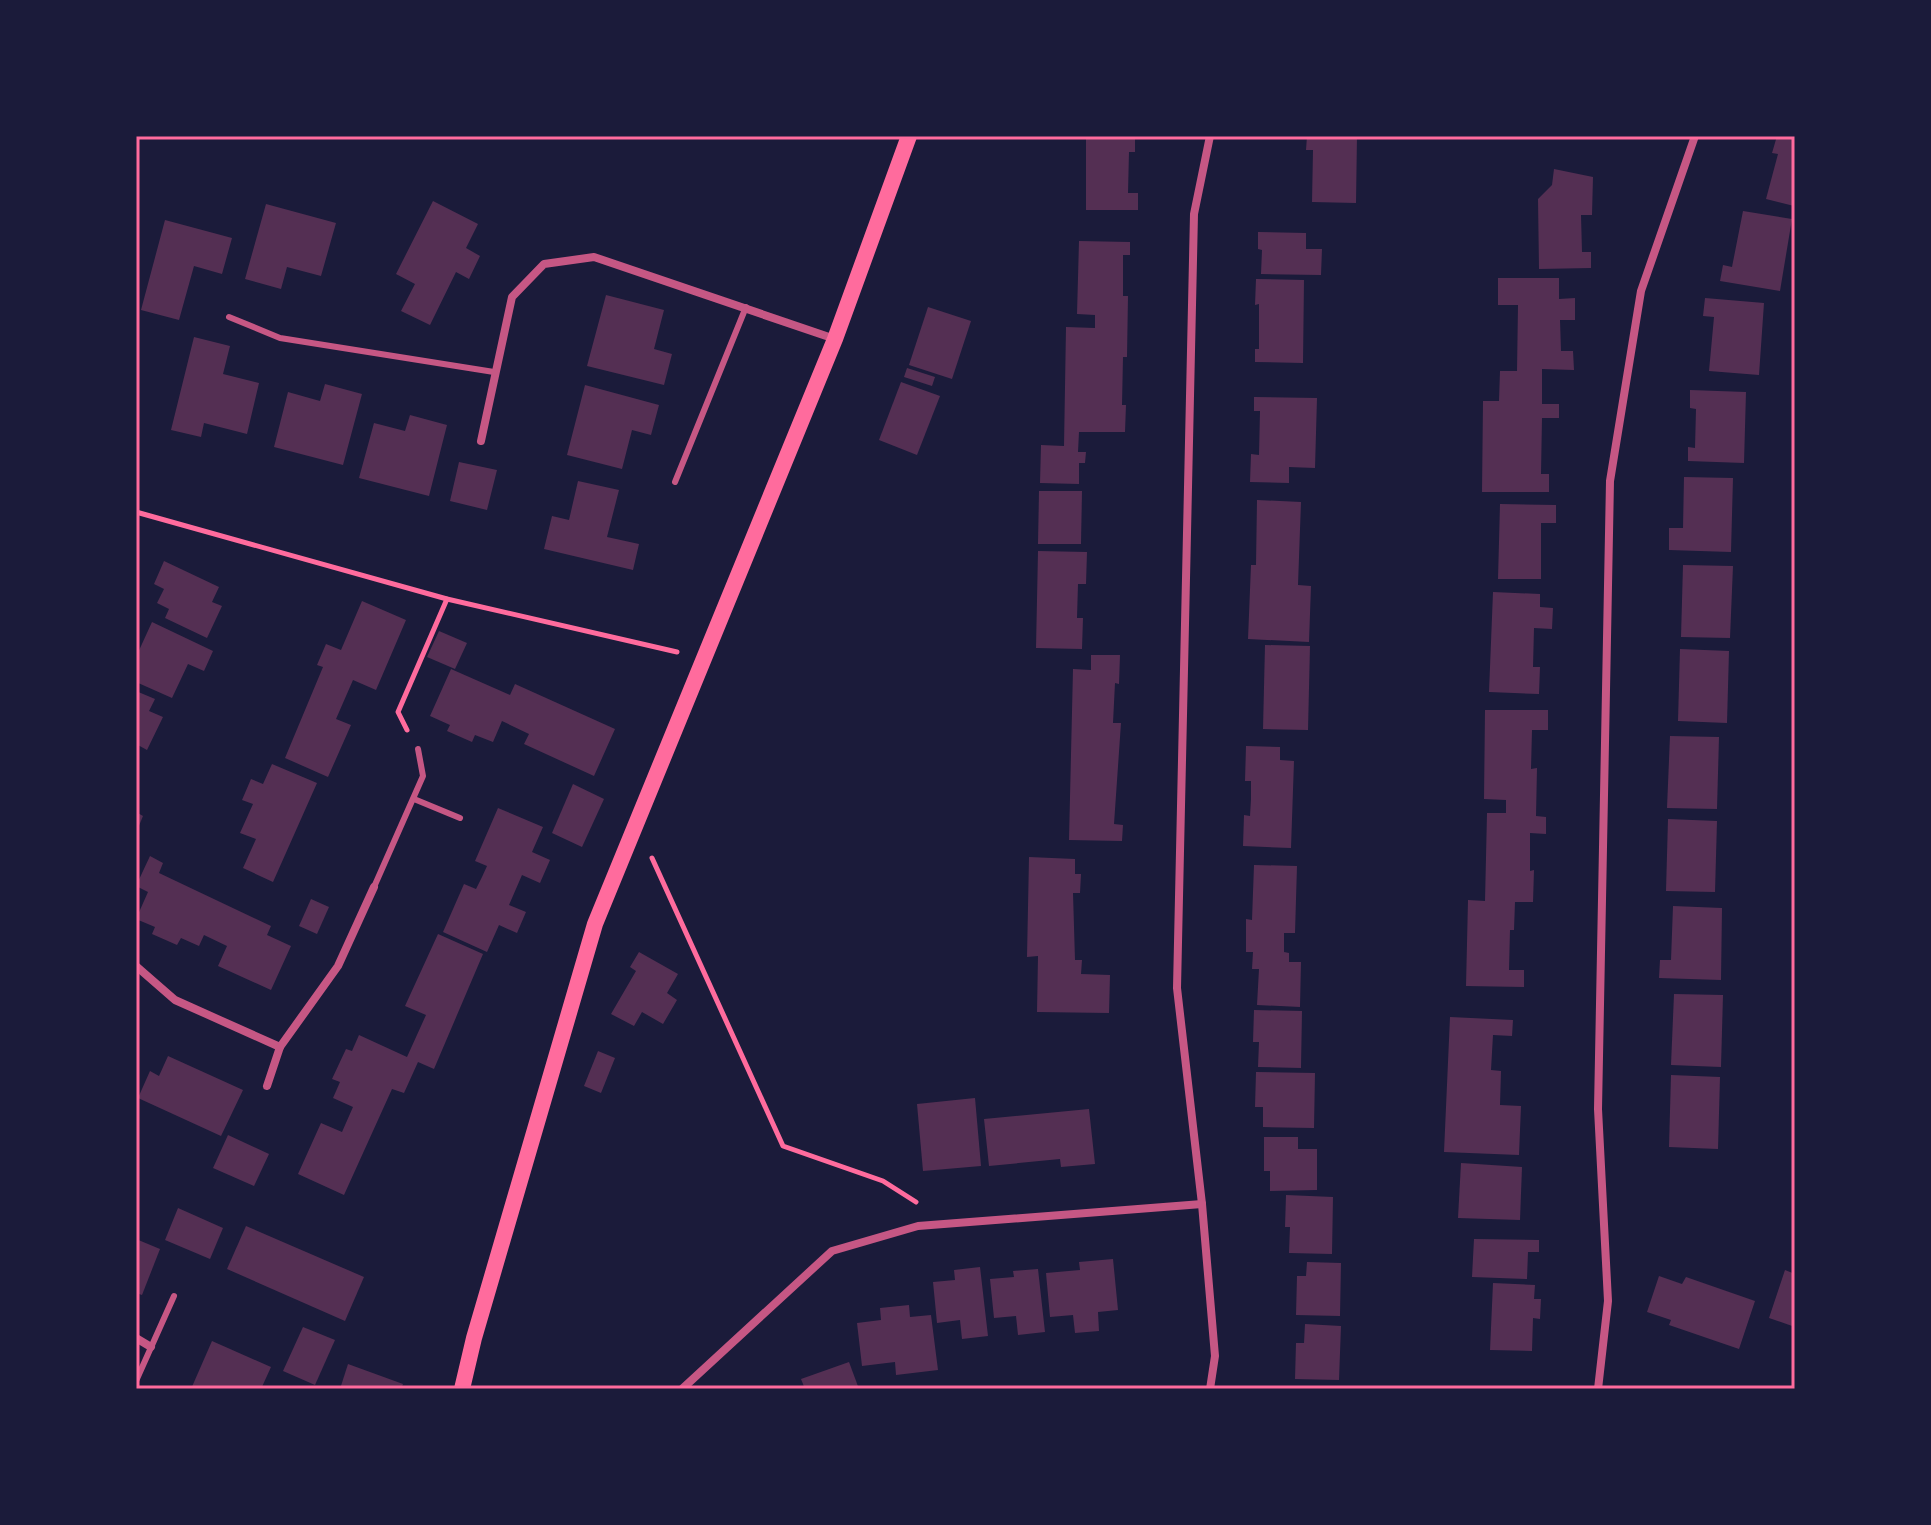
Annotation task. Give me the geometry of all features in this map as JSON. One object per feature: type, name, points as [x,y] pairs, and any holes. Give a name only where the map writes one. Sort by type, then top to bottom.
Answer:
[{"type":"main road","points":[[462,1389],[478,1323],[595,924],[835,339],[909,136]]},
{"type":"street","points":[[1210,136],[1194,214],[1177,988],[1202,1204],[1215,1356],[1210,1389]]},
{"type":"street","points":[[1598,1389],[1608,1301],[1598,1109],[1610,481],[1641,291],[1695,136]]},
{"type":"street","points":[[481,441],[512,297],[544,264],[594,257],[835,339]]},
{"type":"street","points":[[267,1086],[280,1047],[338,966],[374,887]]},
{"type":"street","points":[[136,966],[175,1000],[280,1047]]},
{"type":"street","points":[[682,1389],[832,1251],[918,1226],[1202,1204]]},
{"type":"street","points":[[136,1338],[151,1347]]},
{"type":"lane","points":[[675,482],[746,307]]},
{"type":"lane","points":[[229,317],[280,338],[494,372]]},
{"type":"lane","points":[[374,887],[423,776],[418,749]]},
{"type":"lane","points":[[414,799],[460,818]]},
{"type":"lane","points":[[136,1381],[174,1296]]},
{"type":"path","points":[[136,512],[447,599],[705,659]]},
{"type":"path","points":[[418,749],[398,712],[447,599]]},
{"type":"path","points":[[637,824],[783,1146],[883,1181],[917,1203],[918,1226]]},
{"type":"building","points":[[1086,136],[1135,136],[1135,152],[1129,152],[1128,193],[1138,193],[1138,210],[1086,210]]},
{"type":"building","points":[[1307,136],[1357,136],[1356,203],[1312,202],[1313,150],[1306,150]]},
{"type":"building","points":[[1777,136],[1795,136],[1794,206],[1766,199],[1778,154],[1772,153]]},
{"type":"building","points":[[1554,169],[1593,177],[1592,215],[1581,215],[1582,252],[1591,252],[1591,268],[1539,269],[1538,199],[1552,185]]},
{"type":"building","points":[[433,201],[478,224],[466,248],[480,256],[469,279],[456,272],[430,325],[401,311],[415,284],[396,274]]},
{"type":"building","points":[[266,204],[336,223],[321,276],[287,267],[281,289],[245,279]]},
{"type":"building","points":[[1743,211],[1792,219],[1780,291],[1720,281],[1723,265],[1732,267]]},
{"type":"building","points":[[165,220],[232,238],[222,274],[194,266],[179,320],[141,310]]},
{"type":"building","points":[[1258,232],[1306,233],[1306,249],[1322,249],[1321,275],[1261,274],[1262,250],[1258,249]]},
{"type":"building","points":[[1079,241],[1130,242],[1130,255],[1123,255],[1123,296],[1128,296],[1127,357],[1123,357],[1125,432],[1079,432],[1078,452],[1086,452],[1085,463],[1079,463],[1079,484],[1040,483],[1041,445],[1064,446],[1066,327],[1095,328],[1095,315],[1077,314]]},
{"type":"building","points":[[1498,278],[1559,278],[1559,299],[1575,298],[1575,320],[1560,320],[1561,351],[1573,351],[1574,370],[1542,369],[1542,404],[1559,404],[1559,418],[1542,418],[1541,474],[1549,474],[1549,492],[1482,492],[1483,401],[1499,401],[1500,371],[1517,371],[1518,305],[1498,305]]},
{"type":"building","points":[[1256,279],[1304,280],[1303,363],[1255,362],[1255,349],[1259,349]]},
{"type":"building","points":[[606,295],[664,310],[654,349],[672,354],[664,385],[587,366]]},
{"type":"building","points":[[1705,298],[1764,303],[1759,375],[1709,371],[1714,317],[1703,316]]},
{"type":"building","points":[[928,307],[971,321],[952,379],[909,365]]},
{"type":"building","points":[[194,337],[230,346],[223,374],[259,383],[247,434],[204,423],[201,437],[171,430]]},
{"type":"building","points":[[907,368],[935,377],[932,386],[904,377]]},
{"type":"building","points":[[901,382],[940,396],[917,455],[879,440]]},
{"type":"building","points":[[325,384],[362,394],[343,465],[274,447],[288,392],[320,401]]},
{"type":"building","points":[[585,385],[659,405],[651,435],[632,430],[622,469],[567,455]]},
{"type":"building","points":[[1690,390],[1746,392],[1744,463],[1688,461],[1688,447],[1695,448],[1696,409],[1690,408]]},
{"type":"building","points":[[1254,397],[1317,398],[1315,468],[1289,467],[1289,483],[1250,482],[1251,454],[1259,455],[1260,411],[1254,411]]},
{"type":"building","points":[[410,415],[447,425],[429,496],[359,478],[374,423],[405,431]]},
{"type":"building","points":[[459,462],[497,470],[487,510],[450,501]]},
{"type":"building","points":[[1684,477],[1733,478],[1731,552],[1669,550],[1669,528],[1683,528]]},
{"type":"building","points":[[578,481],[619,490],[607,537],[639,544],[633,570],[544,549],[552,516],[569,520]]},
{"type":"building","points":[[1039,491],[1082,491],[1081,544],[1038,544]]},
{"type":"building","points":[[1257,500],[1301,502],[1298,585],[1311,586],[1309,642],[1248,639],[1251,565],[1256,565]]},
{"type":"building","points":[[1500,504],[1556,505],[1556,523],[1541,523],[1541,579],[1498,579]]},
{"type":"building","points":[[1038,551],[1087,552],[1086,584],[1078,584],[1077,618],[1083,618],[1082,649],[1036,648]]},
{"type":"building","points":[[164,561],[219,587],[212,602],[222,606],[207,638],[165,618],[169,609],[157,603],[164,589],[154,584]]},
{"type":"building","points":[[1683,565],[1733,566],[1730,638],[1681,637]]},
{"type":"building","points":[[1493,592],[1540,594],[1540,607],[1553,608],[1552,629],[1534,628],[1533,667],[1540,667],[1539,694],[1489,692]]},
{"type":"building","points":[[362,601],[406,620],[376,690],[353,680],[336,719],[351,725],[328,777],[285,758],[323,667],[317,665],[326,644],[341,650]]},
{"type":"building","points":[[152,622],[213,651],[204,671],[188,664],[172,698],[136,682],[136,657]]},
{"type":"building","points":[[439,631],[467,643],[455,669],[427,657]]},
{"type":"building","points":[[1265,645],[1310,646],[1308,730],[1263,729]]},
{"type":"building","points":[[1680,649],[1729,651],[1727,723],[1678,721]]},
{"type":"building","points":[[1091,655],[1120,655],[1113,723],[1121,723],[1114,824],[1123,825],[1122,841],[1069,840],[1073,669],[1091,670]]},
{"type":"building","points":[[451,669],[510,695],[515,684],[615,729],[594,776],[524,744],[529,734],[502,721],[493,742],[475,735],[472,742],[447,731],[450,725],[430,716]]},
{"type":"building","points":[[136,691],[155,699],[149,711],[163,717],[147,750],[136,744]]},
{"type":"building","points":[[1485,710],[1548,710],[1548,730],[1532,730],[1531,769],[1537,768],[1536,816],[1546,817],[1546,834],[1530,833],[1533,902],[1515,902],[1514,930],[1510,930],[1509,970],[1524,970],[1524,987],[1466,986],[1468,900],[1485,901],[1487,813],[1506,813],[1506,800],[1484,799]]},
{"type":"building","points":[[1670,736],[1719,737],[1717,809],[1667,808]]},
{"type":"building","points":[[1246,746],[1280,747],[1280,760],[1294,761],[1291,848],[1243,846],[1244,815],[1250,816],[1251,799],[1251,781],[1245,781]]},
{"type":"building","points":[[272,764],[317,783],[273,882],[243,868],[256,839],[240,833],[253,804],[242,800],[251,779],[263,784]]},
{"type":"building","points":[[573,784],[604,799],[582,847],[552,833]]},
{"type":"building","points":[[498,808],[543,827],[532,852],[550,860],[540,883],[522,875],[509,905],[526,912],[517,933],[499,925],[487,952],[443,932],[464,884],[476,889],[487,866],[475,861]]},
{"type":"building","points":[[136,812],[143,816],[136,833]]},
{"type":"building","points":[[1668,819],[1717,821],[1715,892],[1666,891]]},
{"type":"building","points":[[150,856],[163,863],[159,873],[271,926],[267,935],[291,946],[271,990],[218,966],[227,946],[204,935],[199,946],[181,938],[177,945],[152,934],[155,927],[136,919],[148,892],[136,886]]},
{"type":"building","points":[[1029,857],[1075,859],[1075,874],[1081,874],[1080,893],[1073,893],[1075,960],[1082,960],[1081,974],[1110,975],[1109,1013],[1037,1012],[1038,956],[1027,957]]},
{"type":"building","points":[[1254,865],[1297,866],[1295,933],[1284,933],[1284,952],[1289,953],[1289,962],[1301,962],[1300,1007],[1257,1005],[1259,969],[1252,969],[1253,952],[1246,952],[1246,919],[1252,920]]},
{"type":"building","points":[[311,899],[329,907],[317,934],[299,926]]},
{"type":"building","points":[[1673,906],[1722,908],[1721,980],[1659,978],[1660,960],[1671,960]]},
{"type":"building","points":[[438,934],[483,954],[434,1069],[418,1062],[404,1093],[392,1089],[344,1195],[298,1174],[321,1123],[342,1132],[353,1107],[333,1098],[340,1082],[332,1079],[346,1049],[352,1051],[359,1035],[407,1057],[426,1015],[405,1006]]},
{"type":"building","points":[[639,952],[678,974],[667,993],[677,1000],[663,1024],[642,1012],[634,1026],[611,1014],[636,971],[630,967]]},
{"type":"building","points":[[1674,994],[1723,995],[1721,1067],[1671,1065]]},
{"type":"building","points":[[1254,1010],[1302,1011],[1301,1068],[1258,1067],[1259,1042],[1253,1042]]},
{"type":"building","points":[[1450,1017],[1513,1020],[1512,1036],[1493,1035],[1491,1070],[1501,1071],[1500,1105],[1521,1106],[1519,1155],[1444,1152]]},
{"type":"building","points":[[598,1051],[615,1058],[601,1093],[584,1086]]},
{"type":"building","points":[[168,1056],[243,1090],[221,1136],[138,1098],[150,1071],[159,1076]]},
{"type":"building","points":[[1256,1072],[1315,1073],[1314,1128],[1263,1127],[1263,1107],[1255,1107]]},
{"type":"building","points":[[1671,1075],[1720,1077],[1718,1149],[1669,1147]]},
{"type":"building","points":[[975,1098],[981,1166],[923,1171],[917,1104]]},
{"type":"building","points":[[1089,1109],[1095,1164],[1061,1167],[1060,1159],[989,1166],[984,1119]]},
{"type":"building","points":[[228,1135],[269,1154],[254,1186],[213,1168]]},
{"type":"building","points":[[1264,1137],[1298,1137],[1298,1149],[1317,1149],[1317,1190],[1270,1191],[1270,1171],[1264,1171]]},
{"type":"building","points":[[1461,1163],[1522,1167],[1520,1220],[1458,1218]]},
{"type":"building","points":[[1286,1195],[1333,1197],[1332,1254],[1289,1253],[1290,1227],[1285,1227]]},
{"type":"building","points":[[178,1208],[223,1228],[210,1259],[165,1240]]},
{"type":"building","points":[[246,1226],[364,1277],[345,1321],[227,1269]]},
{"type":"building","points":[[136,1239],[160,1249],[142,1295],[136,1293]]},
{"type":"building","points":[[1474,1239],[1539,1240],[1539,1252],[1528,1252],[1527,1279],[1472,1277]]},
{"type":"building","points":[[1113,1259],[1118,1310],[1098,1312],[1099,1331],[1075,1333],[1073,1315],[1050,1317],[1046,1273],[1080,1270],[1079,1262]]},
{"type":"building","points":[[1307,1262],[1341,1263],[1340,1316],[1296,1315],[1297,1276],[1306,1276]]},
{"type":"building","points":[[980,1267],[988,1336],[962,1339],[960,1320],[937,1323],[933,1282],[955,1280],[954,1270]]},
{"type":"building","points":[[1038,1269],[1045,1332],[1018,1335],[1016,1316],[994,1318],[990,1279],[1014,1277],[1013,1271]]},
{"type":"building","points":[[1785,1270],[1795,1274],[1795,1327],[1769,1318]]},
{"type":"building","points":[[1659,1276],[1682,1284],[1686,1277],[1755,1301],[1739,1349],[1669,1325],[1671,1320],[1647,1312]]},
{"type":"building","points":[[1493,1283],[1535,1285],[1534,1299],[1541,1299],[1540,1319],[1533,1318],[1532,1351],[1490,1350]]},
{"type":"building","points":[[909,1305],[910,1317],[931,1315],[938,1370],[896,1375],[895,1362],[862,1366],[857,1323],[881,1320],[880,1308]]},
{"type":"building","points":[[1305,1324],[1341,1326],[1339,1380],[1295,1379],[1296,1343],[1304,1343]]},
{"type":"building","points":[[303,1327],[335,1340],[315,1385],[283,1371]]},
{"type":"building","points":[[212,1341],[271,1367],[261,1389],[191,1389]]},
{"type":"building","points":[[849,1362],[859,1389],[805,1389],[801,1379]]},
{"type":"building","points":[[348,1364],[403,1384],[401,1389],[340,1389]]}]
